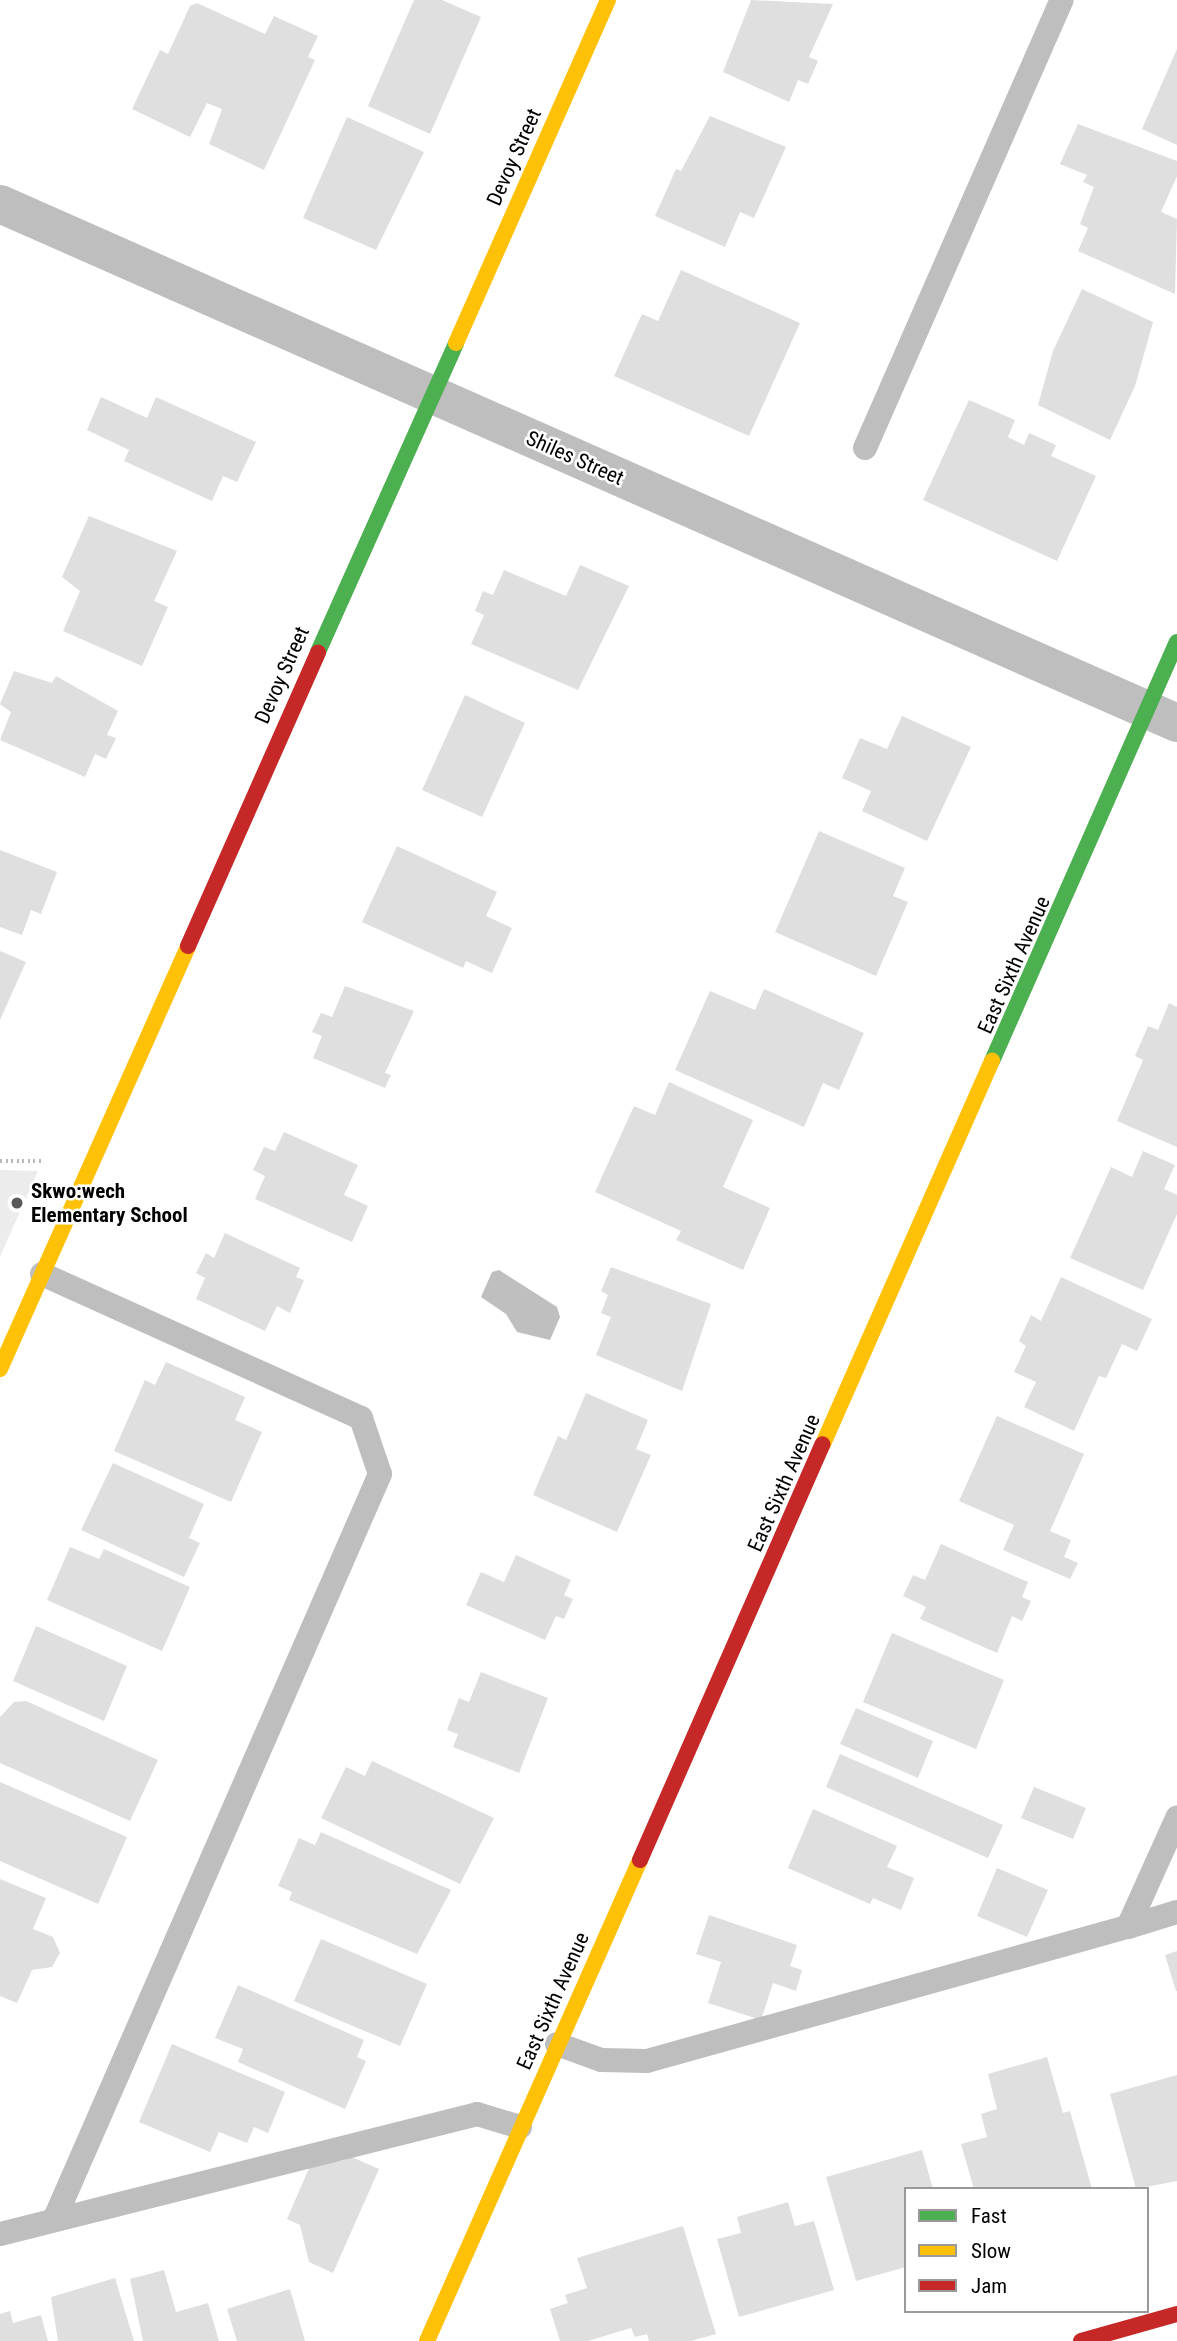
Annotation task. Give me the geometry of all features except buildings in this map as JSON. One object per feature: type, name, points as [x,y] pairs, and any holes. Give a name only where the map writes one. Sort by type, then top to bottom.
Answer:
[{"type":"street","name":"Devoy Street","points":[[0,1368],[429,394],[608,0]]},
{"type":"street","name":"Shiles Street","points":[[0,204],[1164,717]]},
{"type":"street","name":"East Sixth Avenue","points":[[427,2341],[520,2127],[1164,717],[1177,642]]},
{"type":"street","points":[[1081,2341],[1177,2314]]},
{"type":"lane","points":[[865,448],[1062,0]]},
{"type":"lane","points":[[42,1274],[361,1418],[380,1474],[55,2218]]},
{"type":"lane","points":[[1128,1927],[1177,1818]]},
{"type":"lane","points":[[558,2044],[601,2060],[647,2061],[1177,1912]]},
{"type":"lane","points":[[0,2234],[477,2114],[520,2127]]},
{"type":"path","points":[[0,1161],[50,1164]]},
{"type":"shaded area","points":[[0,1170],[38,1171],[0,1257]]},
{"type":"shaded area","points":[[499,1270],[557,1307],[560,1317],[550,1340],[517,1332],[506,1314],[481,1297],[492,1272]]},
{"type":"traffic: fast","points":[[318,652],[456,343]]},
{"type":"traffic: fast","points":[[992,1061],[1177,642]]},
{"type":"traffic: slow","points":[[456,343],[608,0]]},
{"type":"traffic: slow","points":[[0,1369],[188,946]]},
{"type":"traffic: slow","points":[[823,1444],[992,1061]]},
{"type":"traffic: slow","points":[[427,2341],[640,1860]]},
{"type":"traffic: jam","points":[[188,946],[318,652]]},
{"type":"traffic: jam","points":[[640,1860],[823,1444]]},
{"type":"traffic: jam","points":[[1081,2341],[1177,2314]]},
{"type":"place","name":"Skwo:wech Elementary School","points":[[17,1203]]}]
